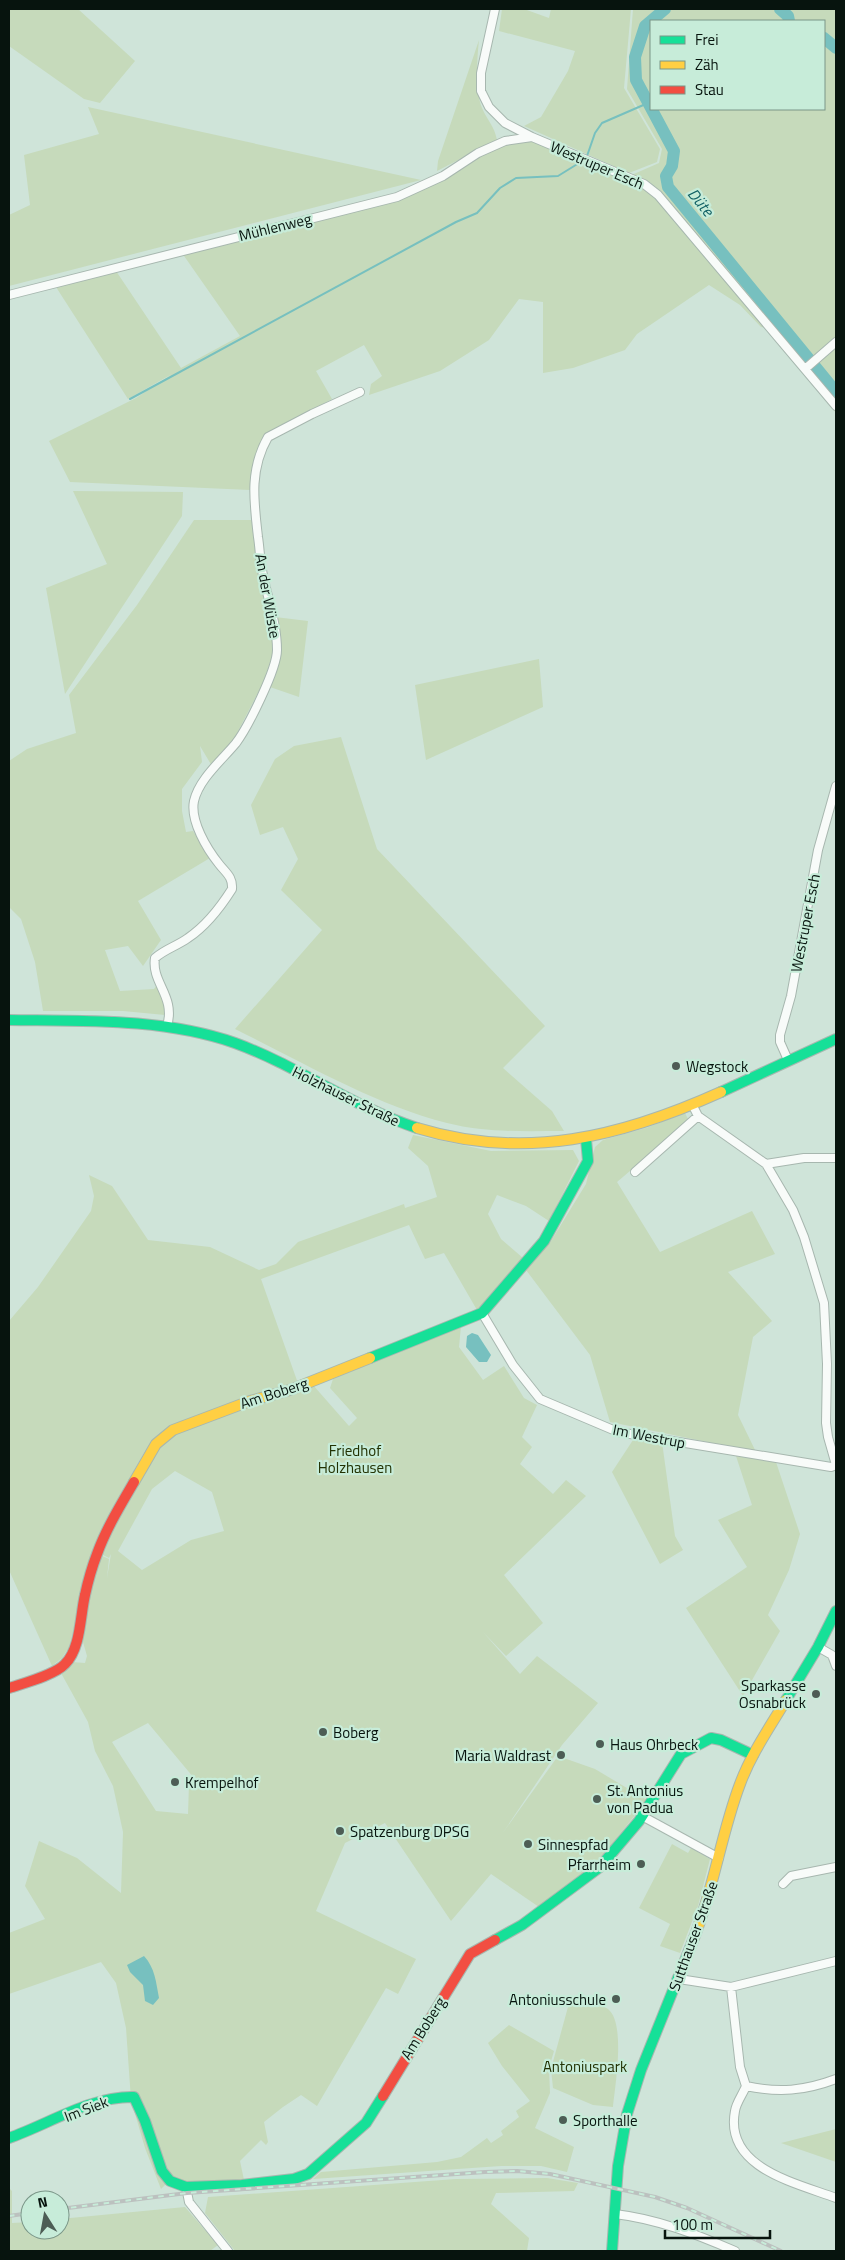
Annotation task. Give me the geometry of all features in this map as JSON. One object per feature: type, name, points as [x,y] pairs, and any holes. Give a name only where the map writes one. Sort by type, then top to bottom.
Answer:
[{"type":"street","name":"Westruper Esch","points":[[495,9],[481,73],[482,91],[490,107],[505,123],[532,137],[644,184],[658,195],[807,367],[836,406]]},
{"type":"street","name":"Mühlenweg","points":[[9,295],[397,197],[443,176],[478,153],[506,142],[532,137]]},
{"type":"street","points":[[807,367],[836,342]]},
{"type":"street","name":"An der Wüste","points":[[167,1026],[170,1008],[167,995],[154,972],[155,958],[163,951],[187,940],[200,930],[232,889],[230,876],[210,851],[203,838],[195,818],[194,800],[201,786],[238,741],[248,724],[273,667],[277,651],[262,572],[253,493],[258,463],[268,437],[360,392]]},
{"type":"street","name":"Westruper Esch","points":[[788,1060],[780,1042],[780,1035],[791,996],[818,850],[836,786]]},
{"type":"street","name":"Holzhauser Straße","points":[[9,1020],[122,1021],[167,1026],[203,1033],[236,1044],[405,1125],[436,1134],[494,1142],[553,1143],[586,1139],[644,1123],[688,1106],[836,1039]]},
{"type":"street","points":[[688,1106],[698,1116],[766,1164],[793,1210],[804,1237],[824,1303],[828,1364],[826,1422],[836,1465]]},
{"type":"street","points":[[635,1172],[698,1116]]},
{"type":"street","name":"Am Boberg","points":[[9,1688],[55,1672],[65,1665],[74,1647],[85,1594],[97,1554],[114,1516],[156,1444],[172,1430],[250,1401],[290,1390],[482,1313],[544,1241],[588,1161],[586,1139]]},
{"type":"street","points":[[766,1164],[804,1158],[836,1158]]},
{"type":"street","name":"Im Westrup","points":[[482,1313],[513,1365],[540,1399],[594,1423],[618,1432],[680,1443],[831,1467],[836,1465]]},
{"type":"street","name":"Sutthauser Straße","points":[[612,2251],[621,2140],[627,2111],[643,2065],[704,1914],[740,1783],[753,1755],[818,1647],[836,1611]]},
{"type":"street","points":[[818,1647],[832,1656],[836,1666]]},
{"type":"street","name":"Am Boberg","points":[[170,2181],[186,2188],[242,2186],[294,2179],[314,2170],[366,2123],[470,1954],[522,1925],[600,1867],[642,1816],[681,1754],[707,1739],[716,1738],[753,1755]]},
{"type":"street","points":[[642,1816],[719,1858]]},
{"type":"street","points":[[783,1884],[791,1876],[836,1867]]},
{"type":"street","points":[[679,1979],[731,1987],[836,1962]]},
{"type":"street","points":[[731,1987],[740,2067],[746,2086],[735,2110],[735,2131],[738,2142],[752,2162],[772,2174],[836,2198]]},
{"type":"street","points":[[746,2086],[772,2092],[836,2079]]},
{"type":"street","name":"Im Siek","points":[[9,2138],[33,2130],[101,2100],[122,2096],[134,2097],[145,2121],[162,2171],[170,2181]]},
{"type":"street","points":[[186,2188],[189,2202],[228,2251]]},
{"type":"street","points":[[615,2214],[643,2217],[700,2235],[735,2251]]},
{"type":"green space","points":[[9,9],[78,9],[135,61],[100,103],[84,99],[9,46]]},
{"type":"green space","points":[[502,9],[524,9],[549,18],[551,9],[631,9],[624,88],[660,149],[657,162],[629,173],[524,126],[541,117],[568,71],[575,51],[499,31]]},
{"type":"green space","points":[[633,9],[836,9],[836,413],[766,328],[761,327],[740,305],[709,285],[637,334],[625,350],[573,368],[543,373],[543,302],[519,299],[489,340],[440,371],[369,395],[371,384],[382,376],[364,345],[316,371],[332,399],[265,435],[250,490],[70,482],[49,441],[136,398],[172,374],[128,399],[56,287],[116,271],[181,368],[240,336],[182,253],[417,189],[478,153],[532,137],[627,177],[659,163],[662,149],[627,89]]},
{"type":"green space","points":[[479,40],[477,65],[478,93],[482,108],[494,130],[497,140],[437,171],[438,161]]},
{"type":"green space","points":[[88,107],[421,180],[9,286],[9,215],[30,205],[24,155],[99,134]]},
{"type":"green space","points":[[73,491],[183,492],[182,516],[65,694],[46,588],[107,564]]},
{"type":"green space","points":[[194,520],[253,520],[259,572],[274,651],[263,683],[234,739],[212,766],[200,746],[202,762],[182,789],[182,811],[186,832],[193,831],[210,858],[138,901],[161,940],[143,966],[128,946],[105,950],[120,991],[154,989],[157,985],[163,997],[165,1015],[123,1011],[43,1011],[35,962],[21,919],[9,907],[9,761],[27,749],[76,733],[69,695],[137,605]]},
{"type":"green space","points":[[275,617],[308,621],[299,697],[267,686],[279,656]]},
{"type":"green space","points":[[539,659],[543,707],[426,760],[415,685]]},
{"type":"green space","points":[[341,737],[377,849],[545,1026],[503,1068],[552,1111],[564,1131],[506,1131],[476,1128],[447,1123],[420,1115],[339,1082],[235,1029],[322,930],[281,890],[298,859],[283,827],[260,835],[251,805],[275,759],[294,746]]},
{"type":"green space","points":[[685,1113],[689,1121],[617,1182],[660,1252],[752,1211],[775,1254],[728,1272],[772,1321],[753,1337],[738,1415],[756,1452],[610,1422],[590,1355],[526,1270],[551,1241],[586,1184],[595,1147],[603,1140],[646,1128]]},
{"type":"green space","name":"Friedhof Holzhausen","points":[[413,1135],[491,1151],[573,1150],[579,1161],[549,1221],[526,1206],[497,1195],[488,1214],[501,1239],[523,1258],[477,1310],[444,1253],[425,1259],[409,1225],[261,1279],[300,1389],[313,1385],[349,1426],[357,1418],[330,1388],[333,1379],[461,1326],[459,1347],[483,1380],[504,1366],[524,1398],[537,1405],[522,1437],[532,1447],[520,1464],[553,1494],[566,1480],[586,1496],[504,1575],[543,1623],[506,1656],[483,1632],[520,1674],[537,1656],[598,1703],[562,1745],[502,1834],[558,1756],[595,1769],[647,1800],[596,1864],[539,1907],[491,1874],[451,1921],[385,1823],[345,1843],[316,1911],[416,1959],[398,1994],[386,1988],[317,2106],[301,2095],[264,2122],[268,2142],[266,2145],[261,2140],[240,2161],[244,2180],[191,2184],[173,2177],[161,2189],[145,2148],[131,2100],[126,2028],[116,1983],[101,1962],[9,1994],[9,1933],[45,1919],[25,1886],[39,1841],[77,1858],[121,1893],[123,1832],[113,1786],[95,1751],[88,1722],[61,1673],[72,1662],[85,1663],[87,1656],[81,1635],[100,1555],[109,1559],[107,1578],[111,1554],[109,1558],[101,1554],[106,1540],[151,1459],[145,1451],[129,1479],[92,1558],[69,1647],[62,1658],[52,1666],[9,1570],[9,1321],[38,1287],[91,1211],[94,1196],[89,1175],[112,1186],[148,1240],[210,1247],[259,1270],[276,1264],[298,1242],[404,1204],[405,1208],[437,1197],[428,1166],[408,1148]],"holes":[[[175,1471],[212,1492],[224,1531],[191,1540],[142,1570],[118,1551],[152,1489]],[[148,1723],[194,1778],[189,1784],[188,1814],[156,1811],[112,1742]]]},
{"type":"green space","points":[[633,1440],[662,1442],[675,1536],[683,1550],[660,1564],[612,1472]]},
{"type":"green space","points":[[736,1456],[776,1462],[800,1534],[789,1570],[768,1615],[780,1631],[743,1696],[686,1608],[747,1567],[718,1520],[752,1505]]},
{"type":"green space","points":[[672,1844],[688,1853],[691,1848],[710,1859],[698,1906],[680,1953],[660,1946],[670,1924],[639,1908]]},
{"type":"green space","name":"Antoniuspark","points":[[571,1996],[605,2007],[613,2016],[617,2027],[618,2055],[613,2107],[593,2105],[553,2088],[551,2069]]},
{"type":"green space","points":[[509,2025],[554,2051],[549,2068],[550,2093],[535,2128],[574,2147],[567,2172],[541,2166],[501,2166],[313,2179],[321,2172],[437,2162],[461,2157],[487,2138],[491,2143],[503,2135],[501,2131],[519,2117],[516,2111],[530,2101],[502,2066],[488,2043]]},
{"type":"green space","points":[[836,2129],[836,2162],[781,2143]]},
{"type":"green space","points":[[547,2178],[578,2183],[574,2191],[496,2193],[491,2204],[529,2238],[527,2251],[235,2251],[205,2213],[208,2197],[456,2179]]},
{"type":"green space","points":[[9,2188],[12,2191],[12,2223],[20,2223],[20,2240],[70,2240],[70,2218],[185,2207],[218,2245],[210,2251],[9,2251]]},
{"type":"water","points":[[472,1333],[478,1335],[491,1355],[487,1362],[479,1362],[466,1347],[467,1336]]},
{"type":"water","points":[[144,1956],[153,1970],[157,1986],[159,1998],[153,2005],[145,2001],[143,1985],[130,1972],[127,1965]]},
{"type":"waterway","name":"Düte","points":[[652,20],[665,9]]},
{"type":"waterway","name":"Düte","points":[[780,9],[788,16],[789,20]]},
{"type":"waterway","name":"Düte","points":[[650,22],[645,26],[635,57],[636,80],[650,106]]},
{"type":"waterway","name":"Düte","points":[[825,39],[836,48]]},
{"type":"waterway","points":[[587,156],[595,133],[602,123],[648,103]]},
{"type":"waterway","name":"Düte","points":[[652,110],[674,151],[672,166],[666,176],[668,187],[836,392]]},
{"type":"waterway","points":[[130,399],[456,222],[477,213],[500,188],[516,178],[558,176],[579,163]]},
{"type":"railway","points":[[70,2208],[187,2193],[517,2171],[550,2174],[655,2197],[687,2208],[781,2251]]},
{"type":"railway","points":[[9,2216],[20,2214]]},
{"type":"traffic: fast","points":[[9,1020],[123,1022],[180,1029],[208,1035],[258,1052],[370,1109],[417,1128]]},
{"type":"traffic: fast","points":[[721,1092],[836,1039]]},
{"type":"traffic: fast","points":[[370,1358],[482,1313],[544,1241],[588,1161],[586,1139]]},
{"type":"traffic: fast","points":[[786,1700],[818,1647],[836,1611]]},
{"type":"traffic: fast","points":[[495,1940],[522,1925],[600,1867],[639,1821],[681,1754],[711,1738],[721,1740],[753,1755]]},
{"type":"traffic: fast","points":[[612,2251],[618,2166],[627,2114],[641,2070],[694,1938]]},
{"type":"traffic: fast","points":[[9,2138],[86,2106],[102,2101],[134,2097],[145,2121],[162,2171],[170,2181],[186,2187],[242,2185],[294,2179],[308,2174],[366,2123],[383,2096]]},
{"type":"traffic: slow","points":[[417,1128],[457,1138],[496,1143],[534,1143],[572,1139],[609,1132],[646,1121],[684,1108],[721,1092]]},
{"type":"traffic: slow","points":[[134,1482],[156,1444],[173,1430],[250,1401],[290,1390],[370,1358]]},
{"type":"traffic: slow","points":[[694,1938],[707,1900],[733,1803],[744,1773],[786,1700]]},
{"type":"traffic: jam","points":[[9,1688],[54,1672],[65,1664],[70,1657],[77,1641],[85,1595],[95,1559],[109,1527],[134,1482]]},
{"type":"traffic: jam","points":[[383,2096],[470,1954],[495,1940]]},
{"type":"place","name":"Wegstock","points":[[676,1066]]},
{"type":"place","name":"Sparkasse Osnabrück","points":[[816,1694]]},
{"type":"place","name":"Boberg","points":[[323,1732]]},
{"type":"place","name":"Haus Ohrbeck","points":[[600,1744]]},
{"type":"place","name":"Maria Waldrast","points":[[561,1755]]},
{"type":"place","name":"Krempelhof","points":[[175,1782]]},
{"type":"place","name":"St. Antonius von Padua","points":[[597,1799]]},
{"type":"place","name":"Spatzenburg DPSG","points":[[340,1831]]},
{"type":"place","name":"Sinnespfad","points":[[528,1844]]},
{"type":"place","name":"Pfarrheim","points":[[641,1864]]},
{"type":"place","name":"Antoniusschule","points":[[616,1999]]},
{"type":"place","name":"Sporthalle","points":[[563,2120]]}]
